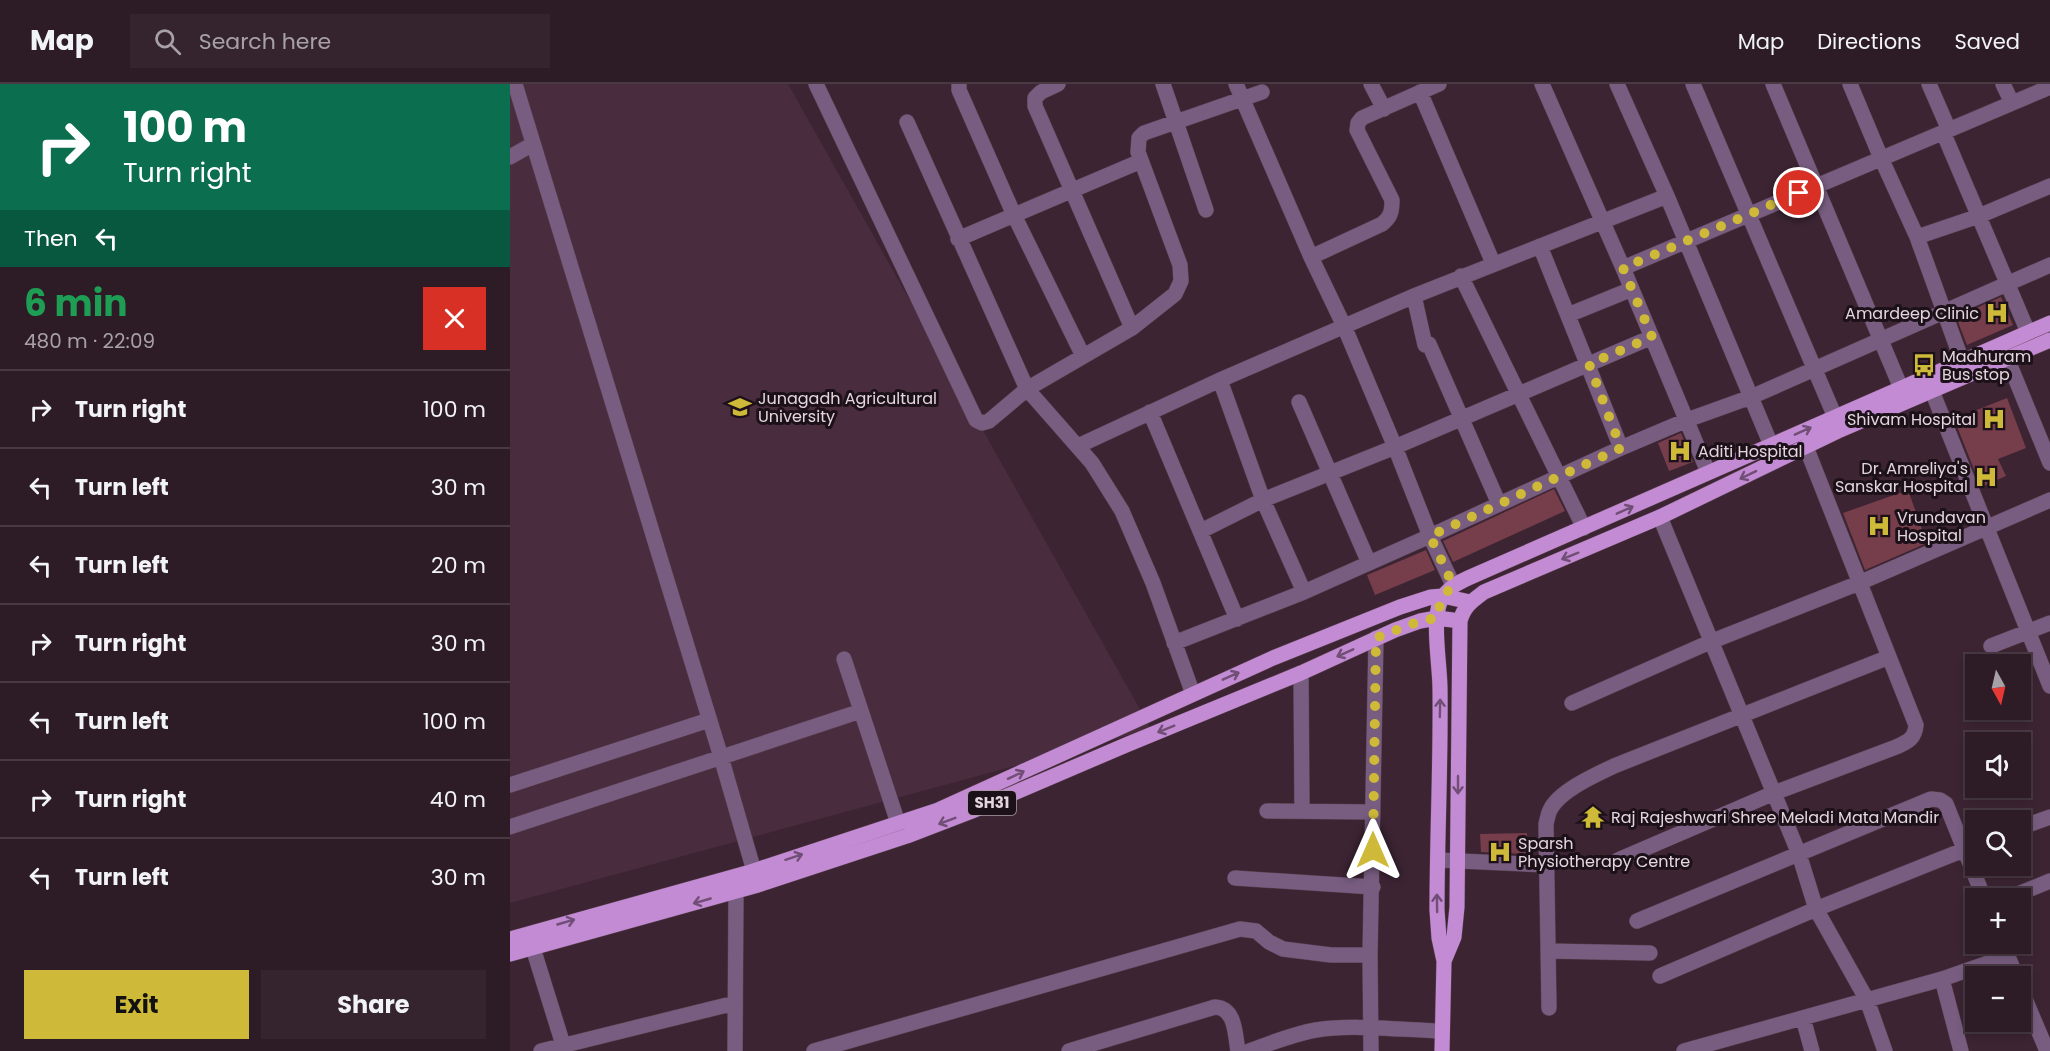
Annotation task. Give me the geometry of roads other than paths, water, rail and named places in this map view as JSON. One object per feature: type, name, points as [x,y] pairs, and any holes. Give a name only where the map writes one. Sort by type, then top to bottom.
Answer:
[{"type":"main road","points":[[510,939],[754,871],[898,824],[960,801],[1273,658],[1400,607],[1448,591],[1708,472],[2050,323]]},
{"type":"main road","points":[[1444,961],[1454,937],[1457,907],[1460,621],[1463,610],[1470,602],[1484,592],[1660,517],[1840,430],[2050,340]]},
{"type":"main road","points":[[1448,591],[1470,602]]},
{"type":"main road","points":[[1442,1051],[1444,961],[1439,938],[1437,910],[1440,687],[1437,618],[1439,605],[1448,591]]},
{"type":"main road","name":"SH31","points":[[510,954],[736,891],[907,836],[1301,673],[1376,638],[1420,621],[1437,618],[1460,621]]},
{"type":"street","points":[[515,84],[754,871]]},
{"type":"street","points":[[816,84],[976,420],[982,423],[989,421],[1083,356],[1132,328],[1175,294],[1181,281],[1180,265],[1138,152],[1139,138],[1144,133],[1238,91],[1262,92]]},
{"type":"street","points":[[958,84],[958,90],[1014,215],[1083,356]]},
{"type":"street","points":[[1058,84],[1041,92],[1035,98],[1035,106],[1132,328]]},
{"type":"street","points":[[1163,84],[1206,210]]},
{"type":"street","points":[[1371,84],[1384,109]]},
{"type":"street","points":[[1311,257],[1382,224],[1392,211],[1392,200],[1357,130],[1358,123],[1362,118],[1439,84]]},
{"type":"street","points":[[1542,84],[1632,289],[1708,472]]},
{"type":"street","points":[[1617,84],[1667,196],[1771,445]]},
{"type":"street","points":[[1694,84],[1835,417]]},
{"type":"street","points":[[1773,84],[1900,388]]},
{"type":"street","points":[[1850,84],[1917,237],[1962,361]]},
{"type":"street","points":[[1929,84],[1979,216],[2028,333]]},
{"type":"street","points":[[2003,84],[2012,103]]},
{"type":"street","points":[[1623,268],[2050,87]]},
{"type":"street","points":[[1238,91],[1344,326],[1395,447],[1430,536],[1448,591]]},
{"type":"street","points":[[1420,92],[1493,263]]},
{"type":"street","points":[[906,122],[1029,392],[1078,446],[1102,477],[1122,511],[1153,583],[1193,694]]},
{"type":"street","points":[[510,157],[533,144]]},
{"type":"street","points":[[958,239],[1141,161]]},
{"type":"street","points":[[1917,237],[1979,216],[2050,186]]},
{"type":"street","points":[[1078,446],[1220,380],[1461,276],[1667,196]]},
{"type":"street","points":[[1540,246],[1621,448]]},
{"type":"street","points":[[1174,643],[1304,592],[1621,448],[1687,420],[1751,397],[2050,265]]},
{"type":"street","points":[[1461,276],[1584,528]]},
{"type":"street","points":[[1568,315],[1632,289]]},
{"type":"street","points":[[1414,296],[1427,345],[1499,504]]},
{"type":"street","points":[[1201,531],[1263,500],[1331,474],[1652,337]]},
{"type":"street","points":[[2007,358],[2050,463]]},
{"type":"street","points":[[1220,380],[1263,500],[1304,592]]},
{"type":"street","points":[[1932,391],[2050,686]]},
{"type":"street","points":[[1299,402],[1369,563]]},
{"type":"street","points":[[1150,412],[1237,618]]},
{"type":"street","points":[[1618,860],[1774,794],[1896,747],[1909,741],[1915,734],[1916,725],[1806,447]]},
{"type":"street","points":[[1572,703],[1710,642],[1859,583],[2050,500]]},
{"type":"street","points":[[1660,517],[1799,854],[1816,909],[1867,1000],[1885,1051]]},
{"type":"street","points":[[1990,646],[2050,623]]},
{"type":"street","points":[[1371,1051],[1370,955],[1376,638]]},
{"type":"street","points":[[1549,1008],[1546,824],[1550,810],[1556,801],[1574,788],[1614,766],[1889,657]]},
{"type":"street","points":[[844,659],[898,824]]},
{"type":"street","points":[[1301,673],[1302,811]]},
{"type":"street","points":[[510,827],[861,711]]},
{"type":"street","points":[[510,785],[709,720]]},
{"type":"street","points":[[1637,921],[1931,799],[1940,800],[1946,804],[1965,840]]},
{"type":"street","points":[[1267,810],[1373,812]]},
{"type":"street","points":[[2031,824],[2050,817]]},
{"type":"street","points":[[1660,976],[1965,849]]},
{"type":"street","points":[[1438,860],[1547,865]]},
{"type":"street","points":[[1235,878],[1373,887]]},
{"type":"street","points":[[2031,889],[2050,881]]},
{"type":"street","points":[[735,1051],[736,891]]},
{"type":"street","points":[[814,1051],[1240,928],[1256,931],[1269,942],[1283,949],[1331,955],[1370,955]]},
{"type":"street","points":[[533,948],[565,1048]]},
{"type":"street","points":[[1548,951],[1650,953]]},
{"type":"street","points":[[1684,1051],[1731,1045],[1803,1018],[1942,979],[1996,954]]},
{"type":"street","points":[[1942,979],[1961,1051]]},
{"type":"street","points":[[541,1051],[565,1048],[735,1003]]},
{"type":"street","points":[[1069,1051],[1215,1007],[1223,1007],[1229,1012],[1238,1051]]},
{"type":"street","points":[[2031,1012],[2048,1051]]},
{"type":"street","points":[[1803,1018],[1812,1051]]},
{"type":"street","points":[[1249,1051],[1293,1035],[1317,1030],[1441,1031]]},
{"type":"place","name":"Amardeep Clinic","points":[[1997,313]]},
{"type":"place","name":"Madhuram Bus stop","points":[[1924,365]]},
{"type":"place","name":"Junagadh Agricultural University","points":[[740,407]]},
{"type":"place","name":"Shivam Hospital","points":[[1994,419]]},
{"type":"place","name":"Aditi Hospital","points":[[1680,451]]},
{"type":"place","name":"Dr. Amreliya's Sanskar Hospital","points":[[1986,477]]},
{"type":"place","name":"Vrundavan Hospital","points":[[1879,526]]},
{"type":"place","name":"Raj Rajeshwari Shree Meladi Mata Mandir","points":[[1593,817]]},
{"type":"place","name":"Sparsh Physiotherapy Centre","points":[[1500,852]]}]
